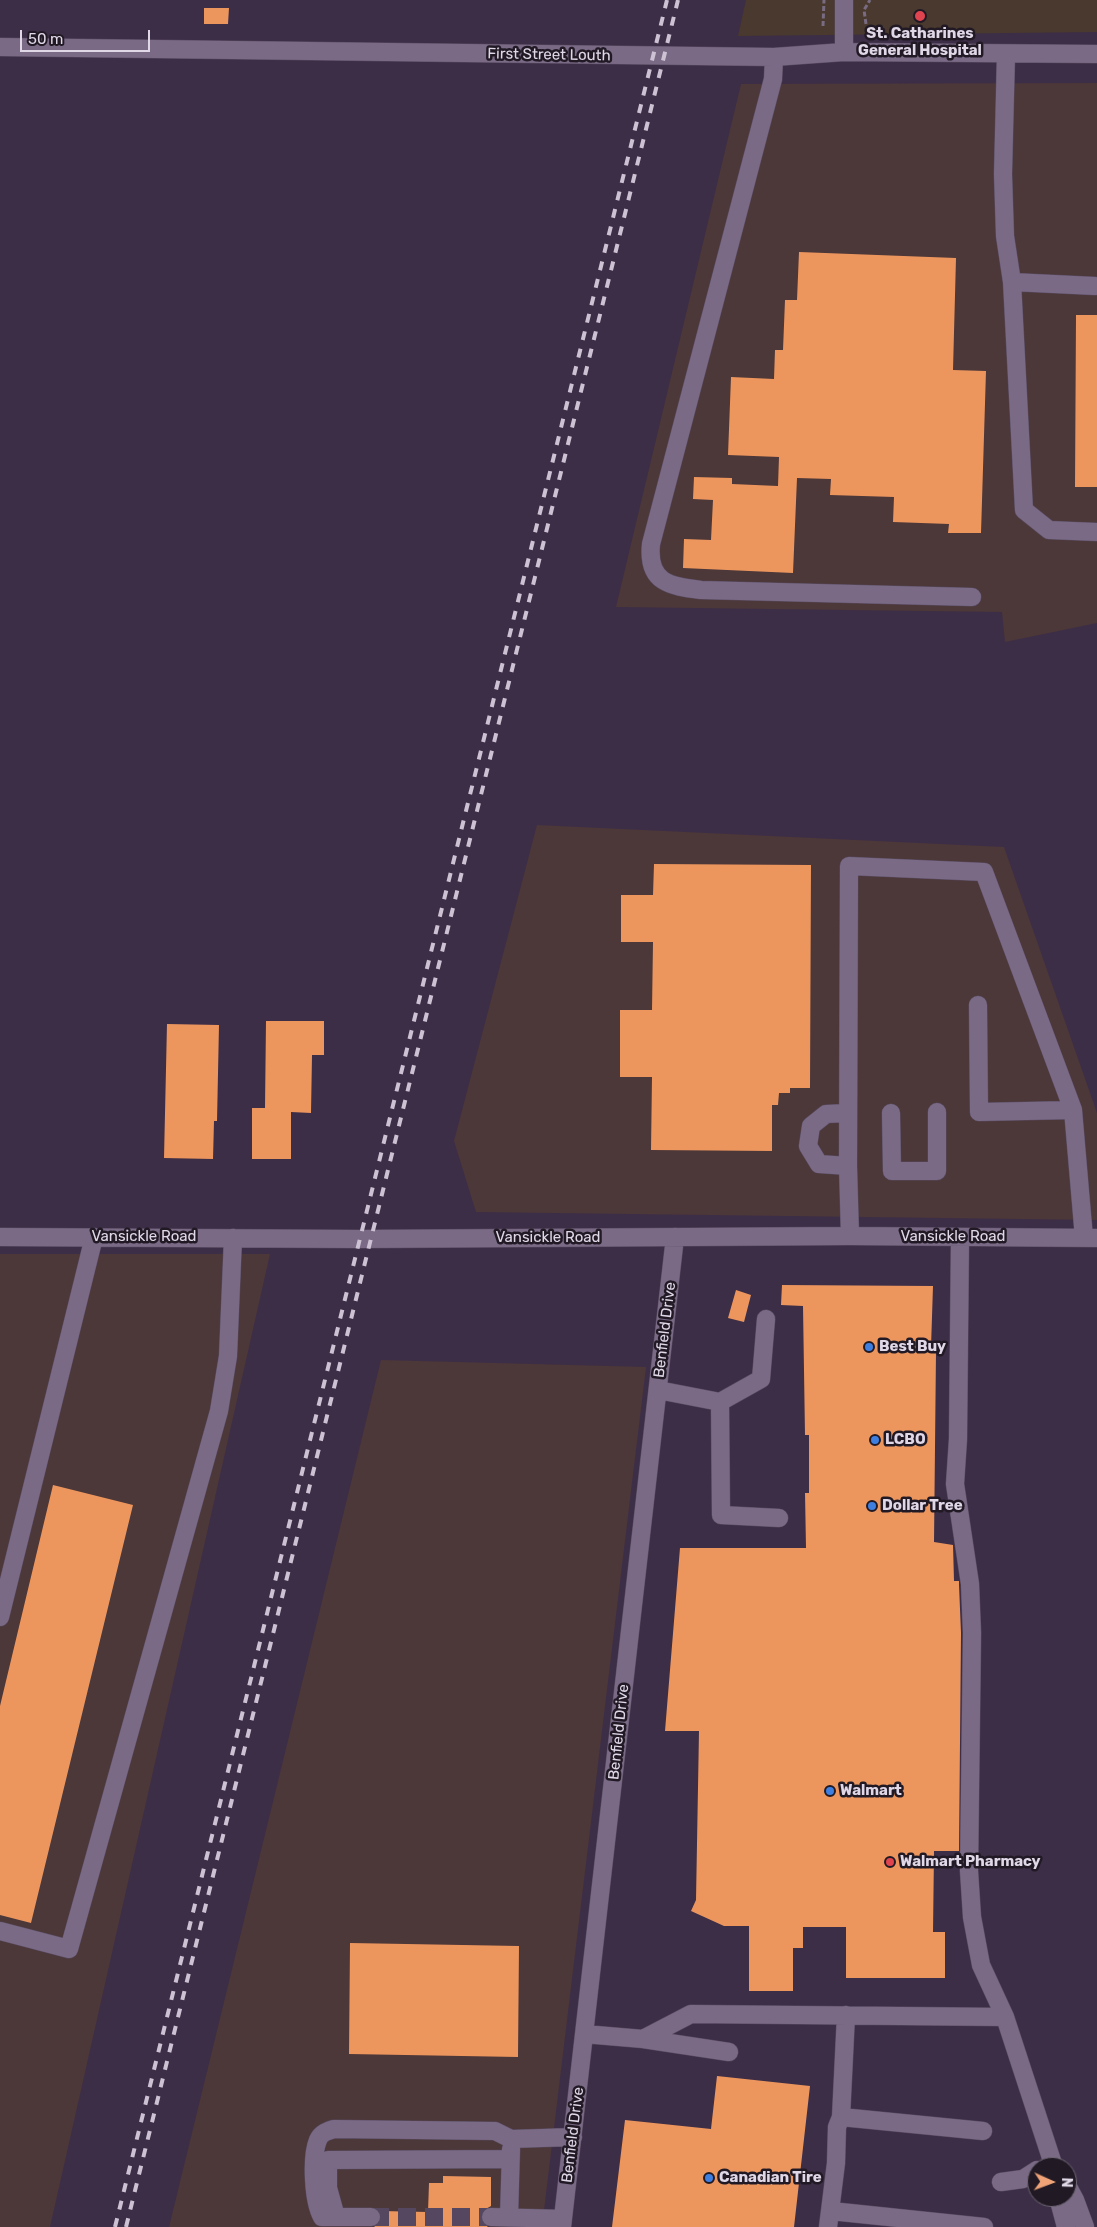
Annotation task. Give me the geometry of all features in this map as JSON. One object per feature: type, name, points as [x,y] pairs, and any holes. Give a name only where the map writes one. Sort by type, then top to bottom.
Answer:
[{"type":"street","points":[[844,0],[844,52]]},
{"type":"street","name":"First Street Louth","points":[[0,47],[774,57],[844,52],[1097,54]]},
{"type":"street","points":[[1006,54],[1005,236],[1012,282],[1024,510],[1049,530],[1097,532]]},
{"type":"street","points":[[774,57],[773,79],[651,544],[650,556],[652,564],[660,579],[667,584],[701,590],[972,597]]},
{"type":"street","points":[[1012,282],[1095,286]]},
{"type":"street","points":[[850,1236],[847,1113],[849,866],[984,872],[1073,1110],[1090,1238]]},
{"type":"street","points":[[978,1005],[979,1112],[1073,1110]]},
{"type":"street","points":[[892,1113],[892,1171],[937,1171],[937,1112]]},
{"type":"street","points":[[847,1113],[826,1114],[811,1126],[808,1146],[818,1164],[848,1166]]},
{"type":"street","name":"Vansickle Road","points":[[0,1237],[675,1238],[850,1236],[1090,1238]]},
{"type":"street","points":[[0,1617],[94,1237]]},
{"type":"street","points":[[960,1237],[958,1439],[955,1484],[970,1584],[972,1634],[970,1889],[972,1917],[981,1965],[1005,2017],[1049,2157]]},
{"type":"street","points":[[0,1931],[69,1949],[219,1411],[228,1356],[233,1238]]},
{"type":"street","name":"Benfield Drive","points":[[563,2223],[675,1238]]},
{"type":"street","points":[[658,1390],[720,1402],[761,1379],[766,1319]]},
{"type":"street","points":[[720,1402],[721,1515],[780,1518]]},
{"type":"street","points":[[642,2039],[691,2014],[1005,2017]]},
{"type":"street","points":[[846,2015],[841,2117],[838,2128],[830,2219],[984,2227]]},
{"type":"street","points":[[584,2034],[642,2039],[729,2052]]},
{"type":"street","points":[[841,2117],[983,2132]]},
{"type":"street","points":[[371,2217],[322,2217],[317,2209],[315,2158],[318,2140],[324,2132],[334,2129],[495,2132],[511,2139],[573,2137]]},
{"type":"street","points":[[509,2217],[511,2139]]},
{"type":"street","points":[[336,2217],[328,2188],[328,2160],[510,2159]]},
{"type":"street","points":[[1001,2182],[1023,2179],[1027,2176]]},
{"type":"street","points":[[1077,2205],[1085,2227]]},
{"type":"street","points":[[1061,2207],[1066,2227]]},
{"type":"street","points":[[491,2217],[563,2223]]},
{"type":"path","points":[[823,26],[824,0]]},
{"type":"path","points":[[866,24],[864,10],[870,0]]},
{"type":"shaded area","name":"St. Catharines General Hospital","points":[[746,0],[1097,0],[1097,32],[738,36]]},
{"type":"shaded area","points":[[1097,83],[1097,623],[1005,642],[1002,612],[616,607],[741,84]]},
{"type":"shaded area","points":[[537,825],[1004,847],[1097,1113],[1097,1220],[476,1212],[454,1141]]},
{"type":"shaded area","points":[[0,1254],[270,1254],[50,2227],[0,2227]]},
{"type":"shaded area","points":[[381,1360],[646,1367],[542,2227],[169,2227]]},
{"type":"building","points":[[204,8],[229,8],[228,24],[204,24]]},
{"type":"building","points":[[799,252],[956,258],[953,370],[986,371],[981,533],[948,533],[949,524],[893,522],[894,497],[830,495],[831,479],[797,478],[793,573],[683,568],[684,539],[711,540],[713,500],[693,499],[694,477],[732,478],[732,484],[778,486],[779,457],[728,455],[731,377],[774,379],[775,350],[783,350],[785,300],[797,300]]},
{"type":"building","points":[[1076,315],[1097,315],[1097,487],[1075,487]]},
{"type":"building","points":[[654,864],[811,865],[810,1088],[790,1088],[790,1093],[779,1093],[778,1105],[772,1105],[772,1151],[651,1150],[652,1077],[620,1077],[620,1010],[652,1010],[653,942],[621,942],[621,895],[653,895]]},
{"type":"building","points":[[266,1021],[324,1021],[324,1055],[312,1055],[311,1113],[291,1112],[291,1159],[252,1159],[252,1108],[265,1108]]},
{"type":"building","points":[[167,1024],[219,1025],[217,1121],[214,1121],[213,1159],[164,1158]]},
{"type":"building","name":"Walmart","points":[[782,1285],[933,1286],[931,1347],[936,1351],[934,1542],[953,1545],[954,1581],[959,1581],[961,1633],[959,1851],[934,1851],[933,1932],[945,1932],[945,1978],[846,1978],[846,1927],[803,1927],[803,1948],[793,1948],[793,1991],[749,1991],[749,1926],[724,1926],[691,1911],[696,1900],[699,1731],[665,1731],[680,1548],[806,1548],[805,1493],[809,1493],[809,1435],[805,1435],[803,1306],[781,1305]]},
{"type":"building","points":[[736,1290],[751,1295],[744,1322],[728,1318]]},
{"type":"building","points":[[53,1485],[133,1505],[31,1923],[0,1915],[0,1706]]},
{"type":"building","points":[[350,1943],[519,1946],[518,2057],[349,2054]]},
{"type":"building","name":"Canadian Tire","points":[[717,2076],[810,2086],[794,2227],[612,2227],[625,2120],[711,2129]]},
{"type":"building","points":[[443,2176],[491,2177],[491,2206],[482,2211],[480,2216],[482,2222],[488,2227],[374,2227],[380,2222],[380,2211],[428,2212],[429,2183],[443,2183]]},
{"type":"tunnel","points":[[371,2217],[491,2217]]},
{"type":"railway","points":[[115,2227],[667,0]]},
{"type":"railway","points":[[126,2227],[678,0]]},
{"type":"place","name":"St. Catharines General Hospital","points":[[920,16]]},
{"type":"place","name":"Best Buy","points":[[869,1347]]},
{"type":"place","name":"LCBO","points":[[875,1440]]},
{"type":"place","name":"Dollar Tree","points":[[872,1506]]},
{"type":"place","name":"Walmart","points":[[830,1791]]},
{"type":"place","name":"Walmart Pharmacy","points":[[890,1862]]},
{"type":"place","name":"Canadian Tire","points":[[709,2178]]}]
